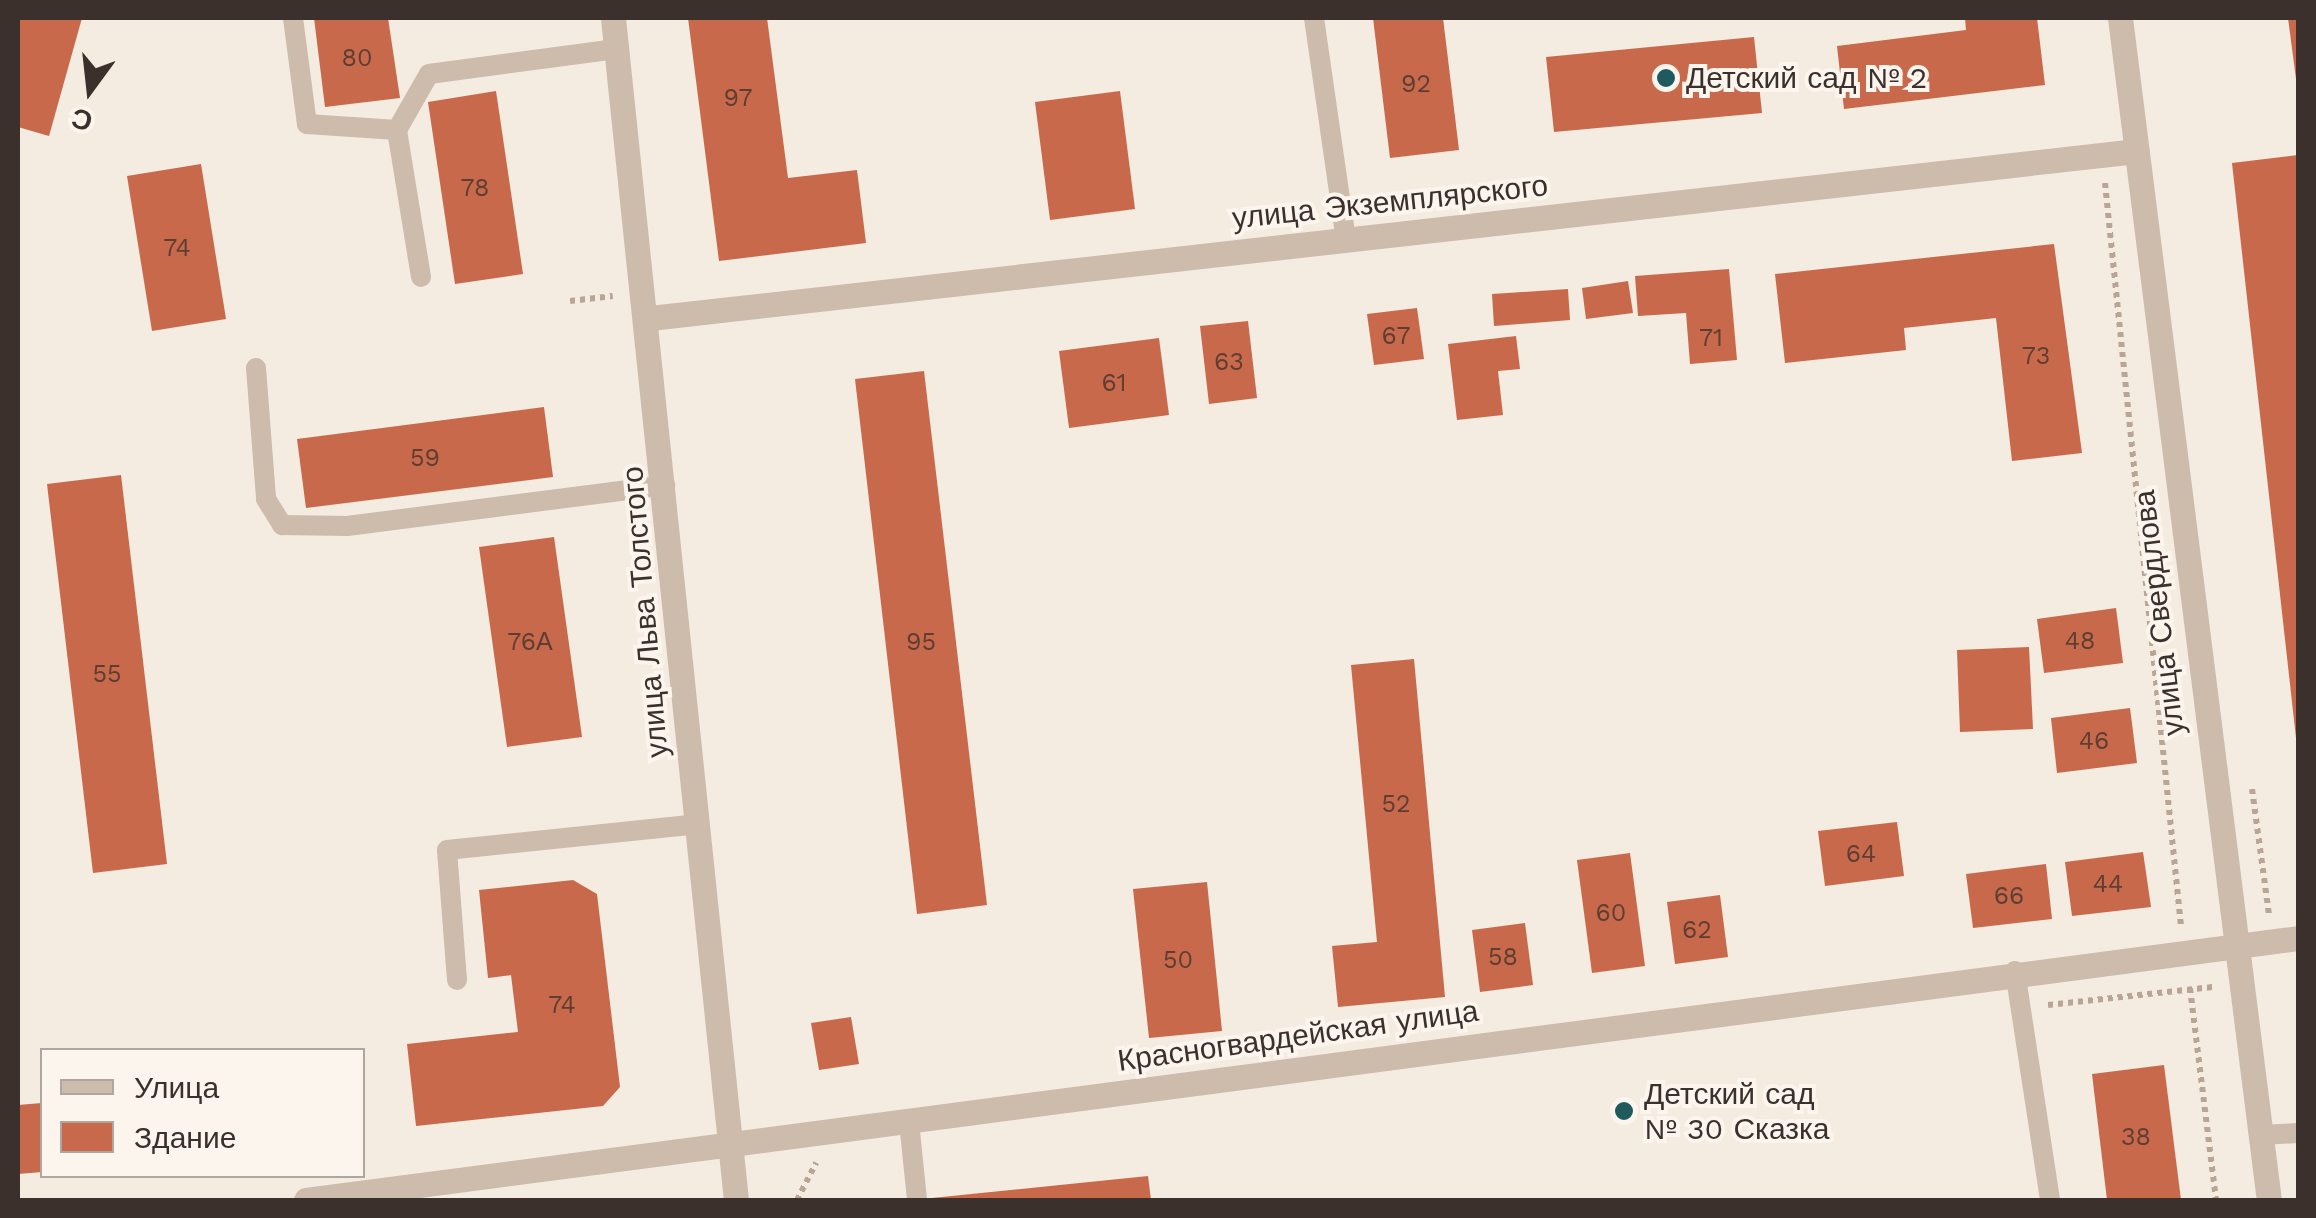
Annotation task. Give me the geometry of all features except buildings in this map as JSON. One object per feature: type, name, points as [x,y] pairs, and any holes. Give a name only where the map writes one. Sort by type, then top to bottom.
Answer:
[{"type":"street","name":"улица Льва Толстого","points":[[612,18],[650,318],[736,1200]]},
{"type":"street","name":"улица Свердлова","points":[[2120,18],[2231,948],[2269,1200]]},
{"type":"street","name":"улица Экземплярского","points":[[650,318],[2137,151]]},
{"type":"street","name":"Красногвардейская улица","points":[[306,1200],[2015,972],[2298,938]]},
{"type":"lane","points":[[293,18],[307,124],[397,130]]},
{"type":"lane","points":[[1314,18],[1346,239]]},
{"type":"lane","points":[[421,277],[397,130],[430,74],[616,49]]},
{"type":"lane","points":[[256,368],[266,499],[282,525],[665,485]]},
{"type":"lane","points":[[457,980],[447,850],[697,824]]},
{"type":"lane","points":[[2015,972],[2050,1200]]},
{"type":"lane","points":[[909,1122],[917,1200]]},
{"type":"lane","points":[[2261,1135],[2298,1133]]},
{"type":"path","points":[[2102,154],[2183,953],[2216,1200]]},
{"type":"place","name":"Детский сад № 2","points":[[1666,78]]},
{"type":"place","name":"Детский сад № 30 Сказка","points":[[1624,1111]]}]
